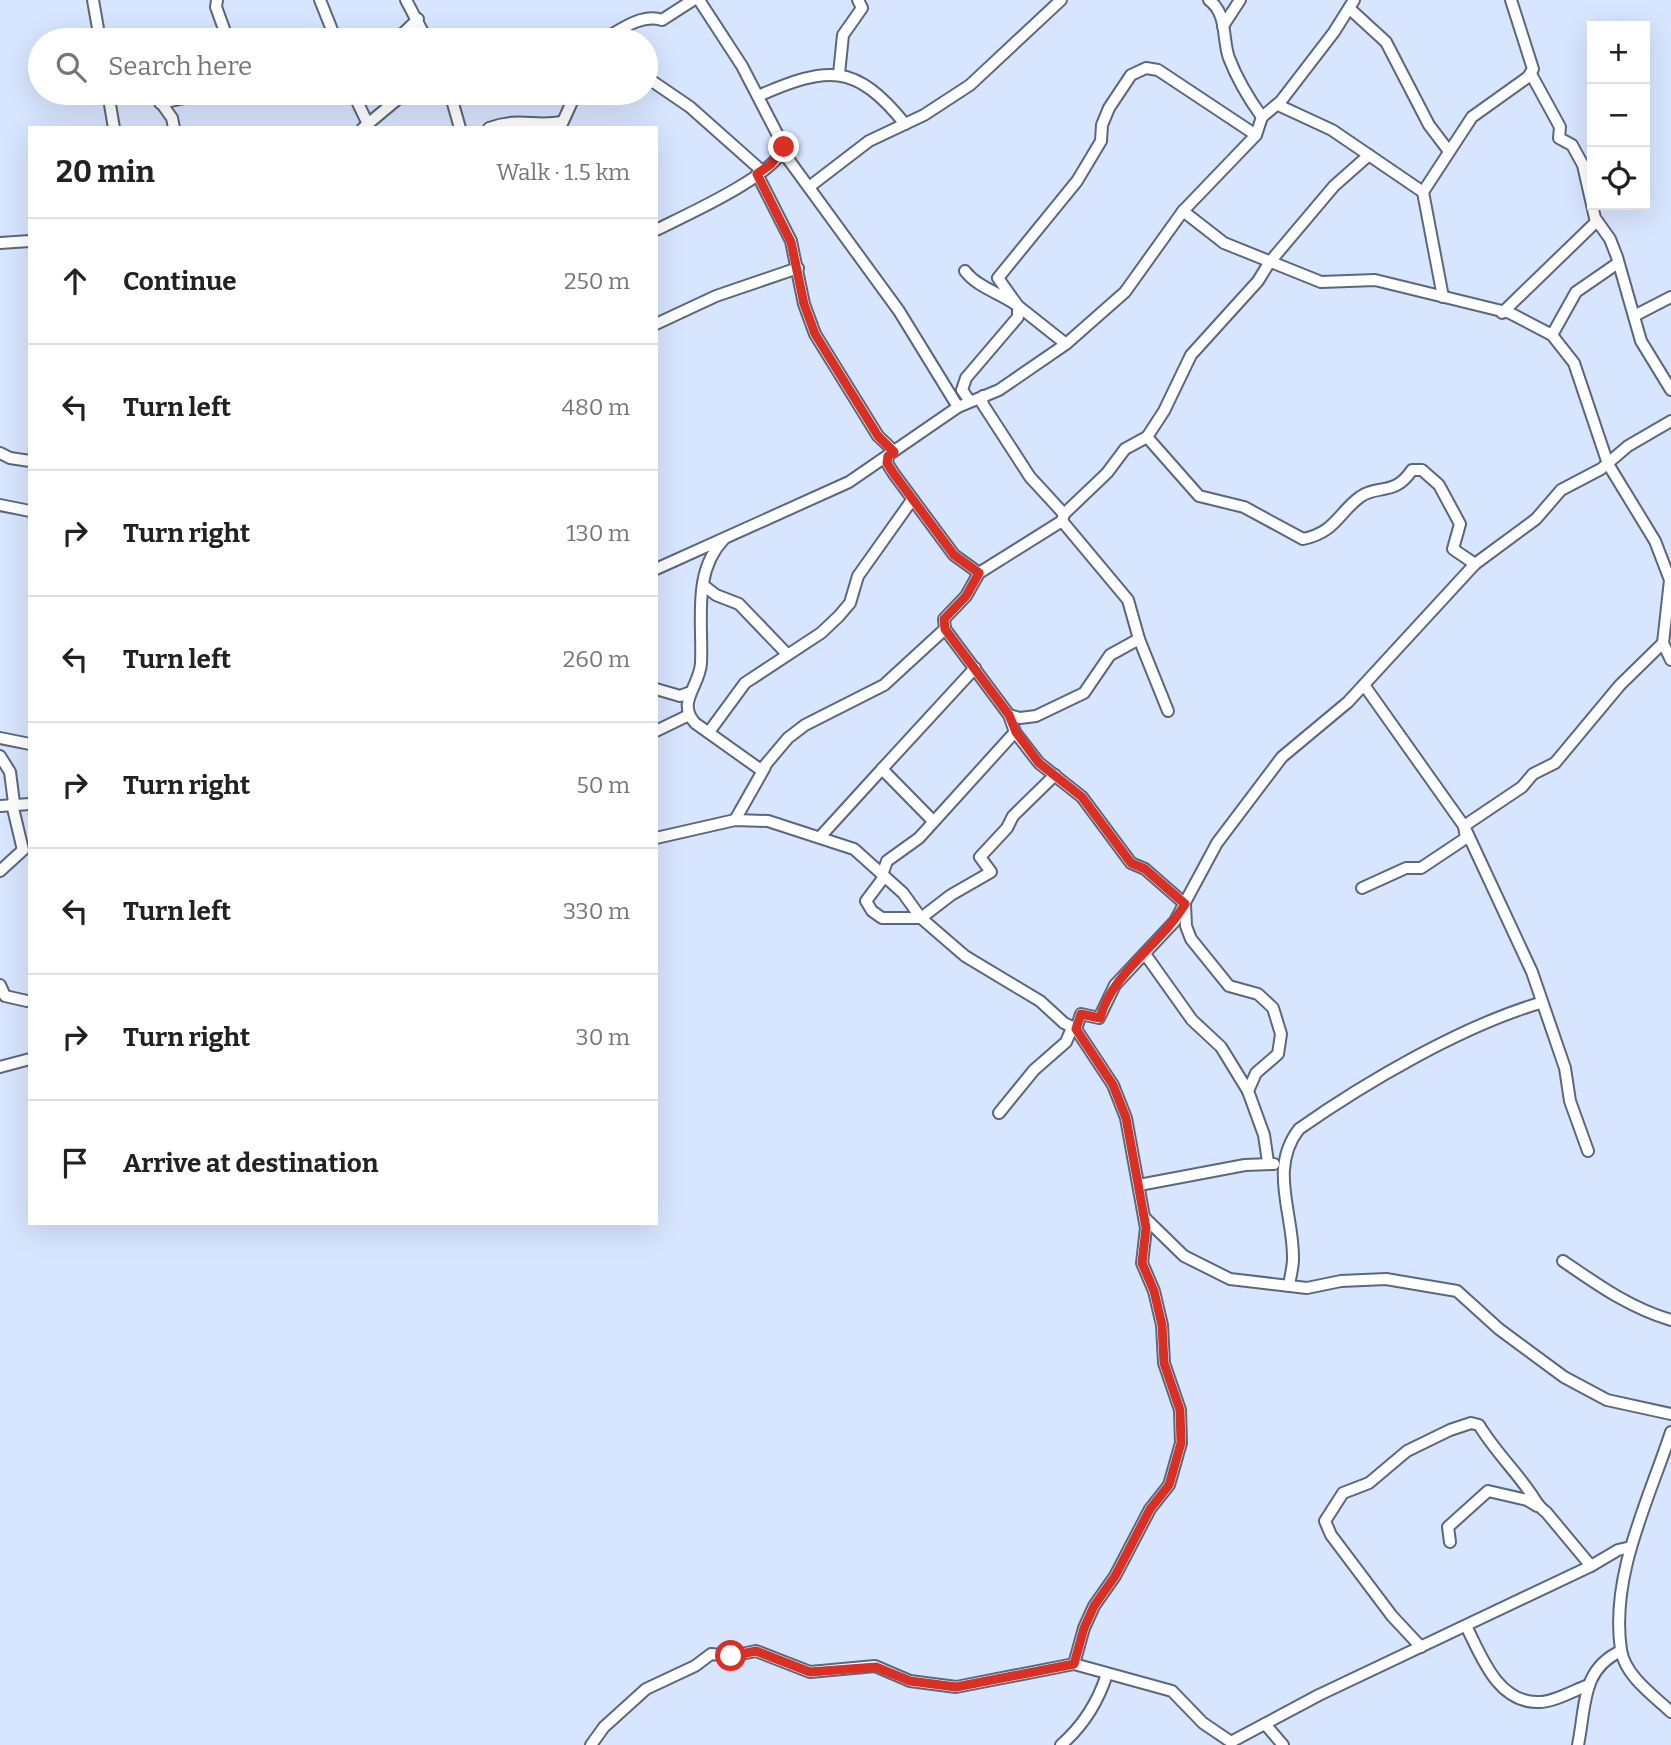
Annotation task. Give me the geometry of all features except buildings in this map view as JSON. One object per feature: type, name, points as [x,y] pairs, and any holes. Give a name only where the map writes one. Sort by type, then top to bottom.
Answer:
[{"type":"street","points":[[93,0],[98,28]]},
{"type":"street","points":[[217,0],[215,7],[223,28]]},
{"type":"street","points":[[320,0],[332,28]]},
{"type":"street","points":[[406,0],[422,28]]},
{"type":"street","points":[[625,28],[641,19],[652,17],[662,20],[693,0]]},
{"type":"street","points":[[699,0],[783,141],[783,152],[899,311],[958,407]]},
{"type":"street","points":[[839,74],[843,35],[862,8],[858,0]]},
{"type":"street","points":[[809,187],[869,141],[905,124],[970,85],[1061,0]]},
{"type":"street","points":[[1209,0],[1217,8],[1230,60],[1246,95],[1262,117]]},
{"type":"street","points":[[1223,26],[1240,0]]},
{"type":"street","points":[[1443,297],[1423,192],[1472,117],[1531,74],[1534,64],[1511,0]]},
{"type":"street","points":[[658,568],[849,482],[969,400],[1024,376],[1066,344],[1125,292],[1184,211],[1256,135],[1262,117],[1278,105],[1352,5],[1386,42],[1429,125],[1448,150]]},
{"type":"street","points":[[409,28],[418,19]]},
{"type":"street","points":[[969,400],[962,390],[966,378],[1018,317],[1018,306],[999,280],[999,274],[1077,181],[1101,141],[1102,125],[1109,108],[1131,75],[1146,68],[1158,70],[1256,135]]},
{"type":"street","points":[[758,96],[796,79],[839,74],[852,76],[886,102],[905,124]]},
{"type":"street","points":[[1531,74],[1560,127],[1559,138],[1572,145],[1583,165],[1596,222],[1610,239],[1641,341],[1671,390]]},
{"type":"street","points":[[658,85],[690,107],[760,172],[783,223],[798,268],[804,304],[815,334],[891,454]]},
{"type":"street","points":[[110,105],[114,126]]},
{"type":"street","points":[[162,105],[172,118],[174,126]]},
{"type":"street","points":[[359,105],[368,125],[391,105]]},
{"type":"street","points":[[455,105],[463,126]]},
{"type":"street","points":[[496,126],[514,121],[561,125],[570,105]]},
{"type":"street","points":[[1278,105],[1332,130],[1423,192]]},
{"type":"street","points":[[658,229],[745,184],[783,152]]},
{"type":"street","points":[[1248,1091],[1255,1073],[1278,1054],[1281,1034],[1278,1018],[1264,998],[1229,986],[1191,939],[1186,926],[1185,904],[1145,869],[1131,863],[1082,797],[1039,763],[1016,732],[1009,715],[945,629],[944,619],[966,596],[979,573],[1063,517],[1107,473],[1125,449],[1147,437],[1164,411],[1191,355],[1250,291],[1269,263],[1334,186],[1369,155]]},
{"type":"street","points":[[1184,211],[1224,243],[1321,282],[1376,281],[1510,313],[1552,335],[1574,363],[1608,464],[1654,541],[1670,580],[1663,643],[1671,660]]},
{"type":"street","points":[[1502,313],[1596,222]]},
{"type":"street","points":[[0,243],[28,241]]},
{"type":"street","points":[[1552,335],[1576,292],[1618,262]]},
{"type":"street","points":[[658,323],[716,296],[798,268]]},
{"type":"street","points":[[965,271],[973,282],[1004,296],[1066,344]]},
{"type":"street","points":[[1633,316],[1671,297]]},
{"type":"street","points":[[983,396],[982,403],[1025,469],[1128,600],[1139,639],[1168,711]]},
{"type":"street","points":[[999,1113],[1034,1070],[1066,1042],[1081,1014],[1100,1018],[1115,985],[1170,928],[1217,843],[1268,772],[1300,741],[1325,724],[1364,685],[1475,564],[1536,519],[1562,490],[1608,464],[1628,446],[1671,421]]},
{"type":"street","points":[[1147,437],[1199,496],[1244,507],[1303,539],[1313,537],[1334,524],[1363,494],[1388,490],[1412,470],[1422,470],[1439,485],[1460,524],[1453,548],[1460,556],[1475,564]]},
{"type":"street","points":[[0,453],[10,458],[28,461]]},
{"type":"street","points":[[891,454],[887,463],[912,500],[954,555],[979,573]]},
{"type":"street","points":[[709,732],[745,682],[821,633],[846,608],[858,576],[912,500]]},
{"type":"street","points":[[0,505],[28,511]]},
{"type":"street","points":[[724,539],[710,554],[703,585],[699,627],[701,665],[688,694],[689,715],[758,769],[765,767]]},
{"type":"street","points":[[703,585],[716,595],[739,604],[787,654]]},
{"type":"street","points":[[735,820],[765,767],[788,738],[805,725],[884,685],[945,629]]},
{"type":"street","points":[[1009,715],[1020,718],[1037,716],[1084,693],[1110,655],[1139,639]]},
{"type":"street","points":[[1464,826],[1522,787],[1534,774],[1555,763],[1620,685],[1663,643]]},
{"type":"street","points":[[820,837],[975,668]]},
{"type":"street","points":[[1364,685],[1464,826],[1532,972],[1540,1003],[1565,1068],[1570,1101],[1588,1151]]},
{"type":"street","points":[[658,690],[680,696],[688,694]]},
{"type":"street","points":[[658,731],[689,715]]},
{"type":"street","points":[[1016,732],[909,848],[887,861],[883,876],[866,901],[872,911],[882,918],[922,918],[951,895],[991,872],[980,857],[1007,828],[1013,816],[1055,775]]},
{"type":"street","points":[[0,738],[28,744]]},
{"type":"street","points":[[0,756],[10,772],[13,804],[23,850],[0,871]]},
{"type":"street","points":[[882,769],[933,821]]},
{"type":"street","points":[[0,806],[28,804]]},
{"type":"street","points":[[658,838],[735,820],[768,821],[854,849],[903,893],[922,918],[965,956],[1040,1001],[1074,1028],[1101,1066],[1122,1104],[1144,1216],[1147,1243],[1142,1263],[1154,1291],[1162,1325],[1164,1363],[1180,1410],[1179,1458],[1169,1485],[1150,1509],[1115,1576],[1089,1617],[1074,1664]]},
{"type":"street","points":[[1362,888],[1405,868],[1422,868],[1466,838],[1464,826]]},
{"type":"street","points":[[1145,954],[1192,1020],[1221,1047],[1248,1091],[1264,1135],[1268,1162]]},
{"type":"street","points":[[0,985],[5,996],[27,1001]]},
{"type":"street","points":[[1289,1286],[1293,1258],[1283,1198],[1284,1167],[1296,1132],[1450,1039],[1508,1013],[1540,1003]]},
{"type":"street","points":[[0,1067],[28,1060]]},
{"type":"street","points":[[1139,1185],[1268,1162],[1284,1167]]},
{"type":"street","points":[[1144,1216],[1184,1256],[1217,1274],[1250,1283],[1307,1288],[1341,1281],[1386,1279],[1457,1291],[1499,1329],[1564,1377],[1607,1400],[1671,1414]]},
{"type":"street","points":[[1563,1261],[1609,1293],[1645,1313],[1671,1320]]},
{"type":"street","points":[[1421,1647],[1392,1616],[1327,1528],[1325,1521],[1340,1496],[1348,1490],[1369,1483],[1407,1451],[1471,1423],[1479,1425],[1537,1506]]},
{"type":"street","points":[[1671,1432],[1632,1547],[1621,1590],[1618,1621],[1621,1651],[1638,1681],[1671,1712]]},
{"type":"street","points":[[1450,1542],[1448,1527],[1488,1490],[1527,1500],[1546,1512],[1591,1566]]},
{"type":"street","points":[[591,1745],[604,1727],[635,1697],[695,1666],[710,1654],[731,1656],[756,1651],[810,1672],[876,1667],[910,1681],[956,1687],[1074,1664],[1172,1690],[1225,1741],[1231,1742],[1591,1566],[1618,1550],[1632,1547]]},
{"type":"street","points":[[1466,1626],[1495,1681],[1514,1695],[1540,1702],[1589,1685]]},
{"type":"street","points":[[1578,1745],[1594,1670],[1604,1659],[1621,1651]]},
{"type":"street","points":[[1060,1745],[1072,1735],[1099,1698],[1107,1674]]},
{"type":"street","points":[[1265,1724],[1283,1745]]},
{"type":"route","points":[[731,1656],[756,1651],[810,1672],[870,1666],[910,1681],[956,1687],[1074,1664],[1084,1628],[1094,1606],[1115,1576],[1150,1509],[1169,1485],[1179,1458],[1181,1443],[1180,1410],[1164,1363],[1162,1325],[1154,1291],[1142,1263],[1147,1243],[1146,1228],[1126,1118],[1113,1085],[1076,1029],[1081,1014],[1100,1018],[1103,1006],[1111,998],[1115,985],[1164,934],[1185,904],[1145,869],[1131,863],[1082,797],[1039,763],[1016,732],[1009,715],[945,629],[943,623],[946,615],[966,596],[979,573],[954,555],[894,474],[887,463],[888,456],[894,452],[878,436],[833,367],[808,319],[791,242],[757,174],[771,164],[783,152],[784,147]]}]
